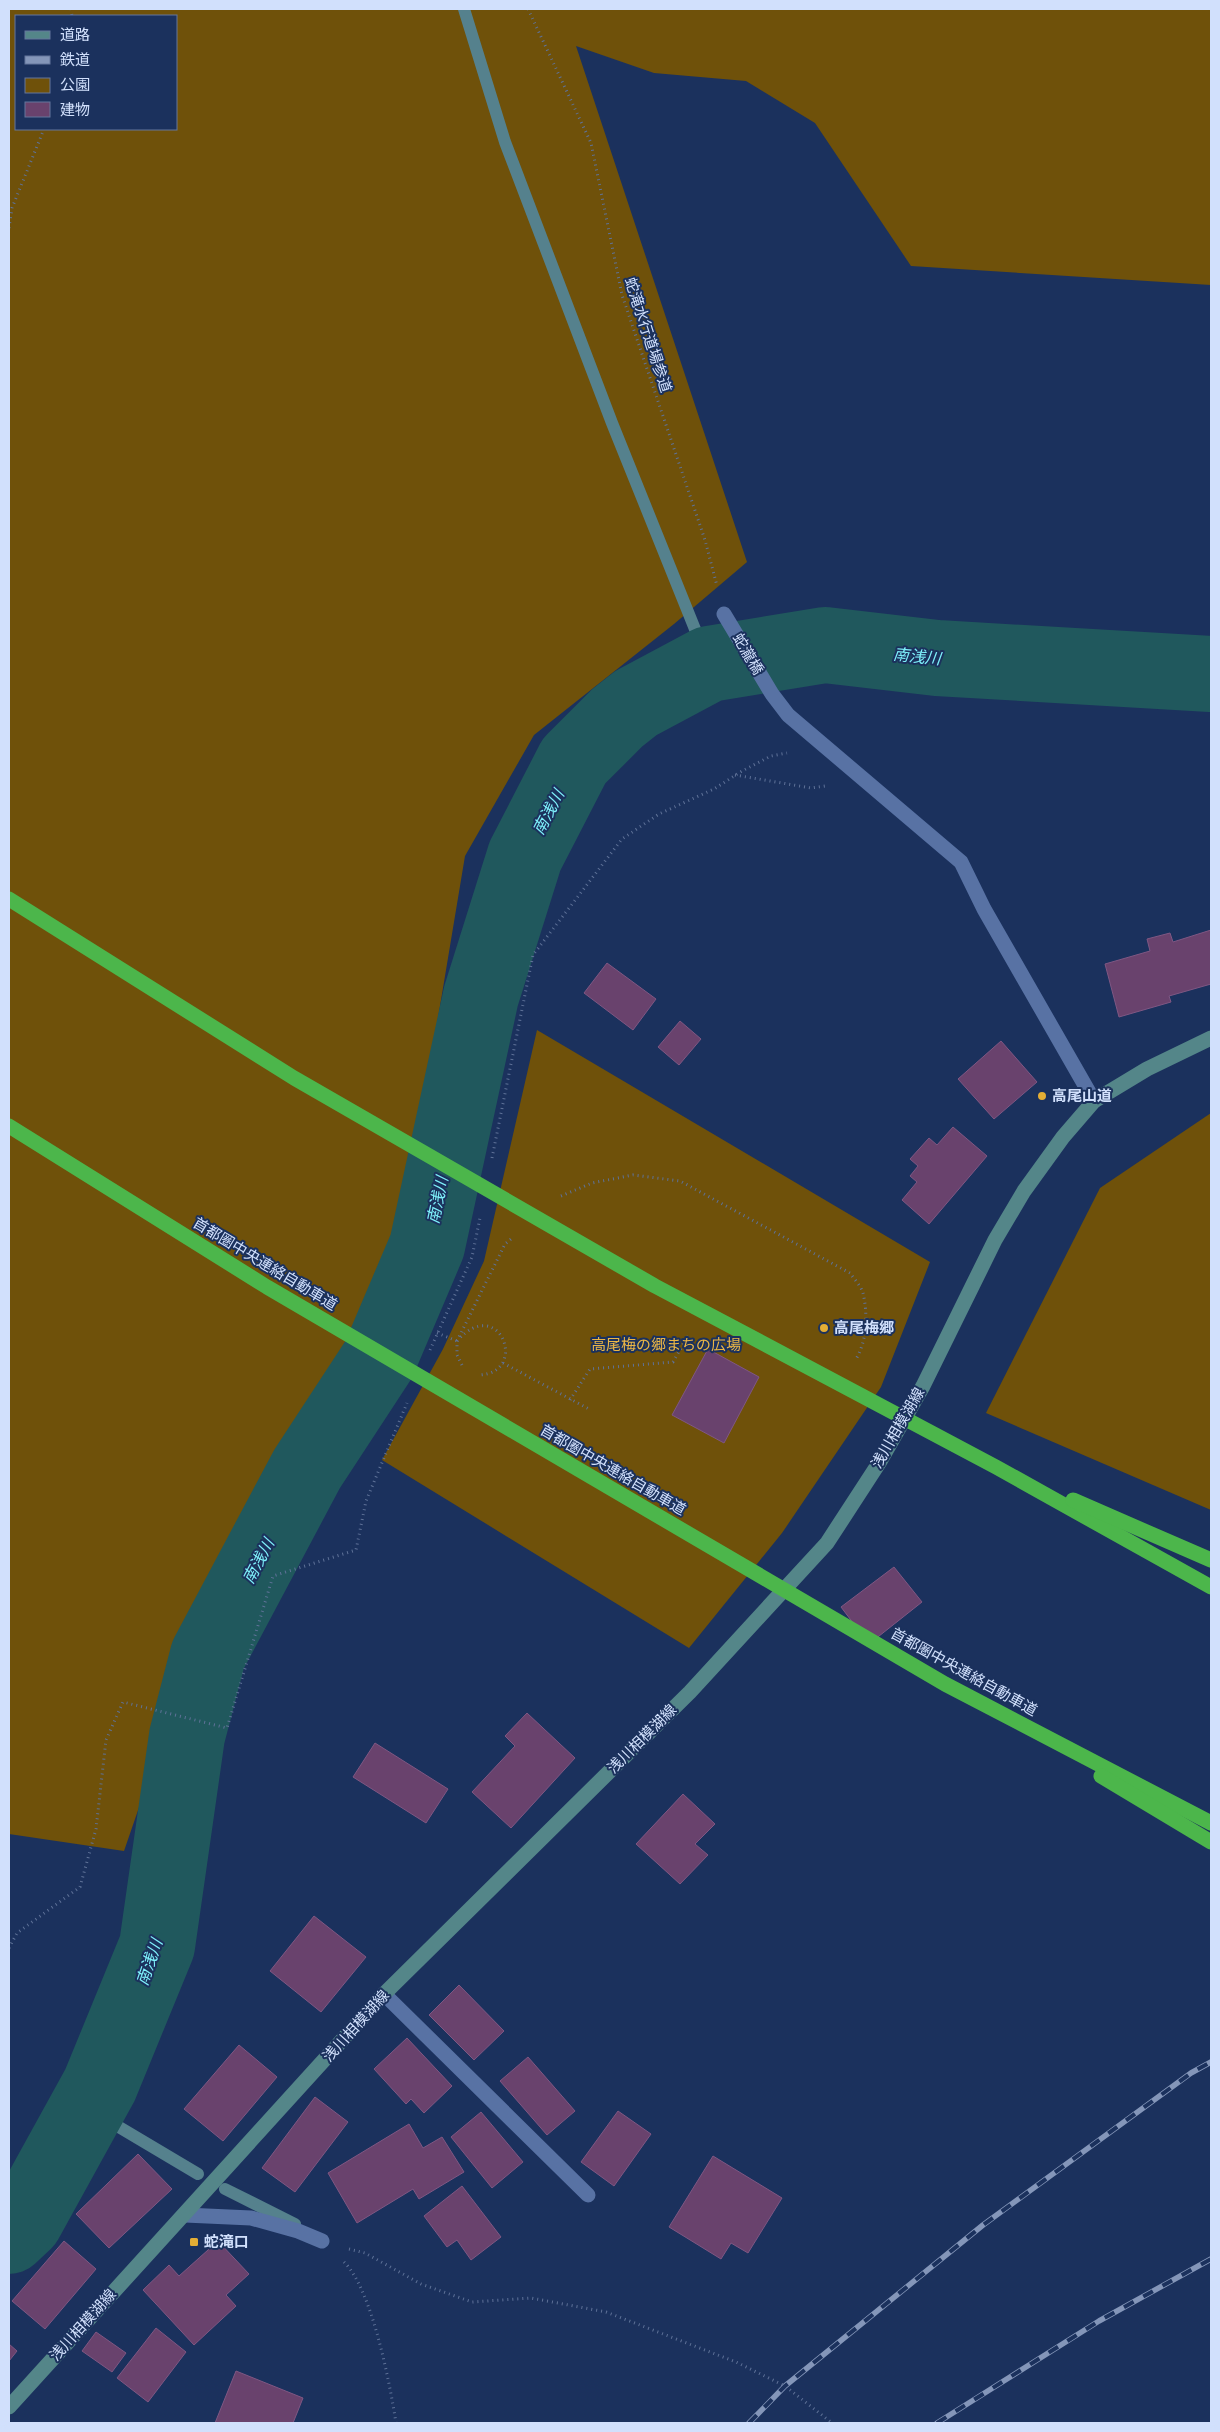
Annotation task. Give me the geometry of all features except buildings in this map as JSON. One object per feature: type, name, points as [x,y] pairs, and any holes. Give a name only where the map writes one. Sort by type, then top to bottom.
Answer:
[{"type":"highway","points":[[9,899],[294,1078],[655,1286],[996,1466],[1211,1587]]},
{"type":"highway","name":"首都圏中央連絡自動車道","points":[[9,1126],[266,1287],[945,1684],[1211,1823]]},
{"type":"highway","points":[[996,1466],[1211,1560]]},
{"type":"highway","points":[[945,1684],[1211,1842]]},
{"type":"main road","name":"浅川相模湖線","points":[[9,2407],[384,1994],[690,1692],[827,1543],[878,1463],[922,1386],[991,1249],[1024,1191],[1063,1137],[1094,1101],[1147,1069],[1211,1038]]},
{"type":"street","name":"蛇瀧橋","points":[[724,614],[772,694],[788,715],[961,862],[984,909],[1094,1101]]},
{"type":"street","points":[[384,1994],[588,2195]]},
{"type":"street","points":[[185,2215],[251,2218],[298,2231],[322,2241]]},
{"type":"path","name":"蛇滝水行道場参道","points":[[528,9],[591,143],[622,295],[705,540],[724,614]]},
{"type":"path","points":[[9,228],[12,208],[44,130]]},
{"type":"path","points":[[492,1160],[533,955],[622,839],[659,814],[714,789],[735,775],[771,756],[790,753]]},
{"type":"path","points":[[735,775],[812,788],[865,782]]},
{"type":"path","points":[[556,1198],[592,1183],[632,1175],[680,1181],[850,1273],[862,1291],[866,1321],[861,1351],[851,1366]]},
{"type":"path","points":[[426,1359],[472,1257],[482,1208]]},
{"type":"path","points":[[466,1370],[457,1355],[457,1341],[505,1244],[512,1237]]},
{"type":"path","points":[[457,1341],[466,1331],[474,1326],[491,1328],[498,1332],[506,1346],[502,1363],[490,1374],[472,1374]]},
{"type":"path","points":[[570,1400],[590,1368],[673,1362],[693,1328]]},
{"type":"path","points":[[437,1333],[457,1341]]},
{"type":"path","points":[[502,1363],[588,1409]]},
{"type":"path","points":[[9,1948],[17,1933],[80,1887],[96,1829],[106,1740],[123,1702],[227,1728],[273,1576],[356,1550],[366,1501],[407,1402]]},
{"type":"path","points":[[322,2241],[347,2265],[362,2289],[389,2375],[396,2423]]},
{"type":"path","points":[[322,2241],[365,2253],[422,2284],[472,2302],[531,2298],[606,2312],[736,2362],[785,2386],[832,2423]]},
{"type":"green space","points":[[9,9],[1211,9],[1211,285],[911,266],[815,123],[746,81],[654,73],[576,46],[747,562],[674,624],[534,735],[465,856],[431,1060],[381,1303],[238,1520],[124,1851],[9,1834]]},
{"type":"green space","name":"高尾梅の郷まちの広場","points":[[537,1030],[930,1262],[881,1387],[782,1533],[689,1648],[382,1460],[443,1349],[484,1261]]},
{"type":"green space","points":[[1211,1113],[1211,1510],[986,1413],[1100,1188]]},
{"type":"waterway","points":[[464,9],[505,142],[612,423],[709,664]]},
{"type":"waterway","name":"南浅川","points":[[9,2236],[25,2221],[100,2085],[157,1946],[187,1736],[208,1655],[307,1469],[379,1359],[427,1246],[481,996],[525,856],[574,761],[617,718],[636,703],[709,664],[825,645],[937,658],[1211,674]]},
{"type":"waterway","points":[[87,2108],[198,2174]]},
{"type":"waterway","points":[[225,2189],[295,2224]]},
{"type":"railway","points":[[749,2423],[785,2386],[983,2225],[1191,2073],[1211,2062]]},
{"type":"railway","points":[[937,2423],[1099,2321],[1211,2259]]},
{"type":"place","name":"高尾山道","points":[[1042,1096]]},
{"type":"place","name":"高尾梅郷","points":[[824,1328]]},
{"type":"place","name":"蛇滝口","points":[[194,2242]]}]
